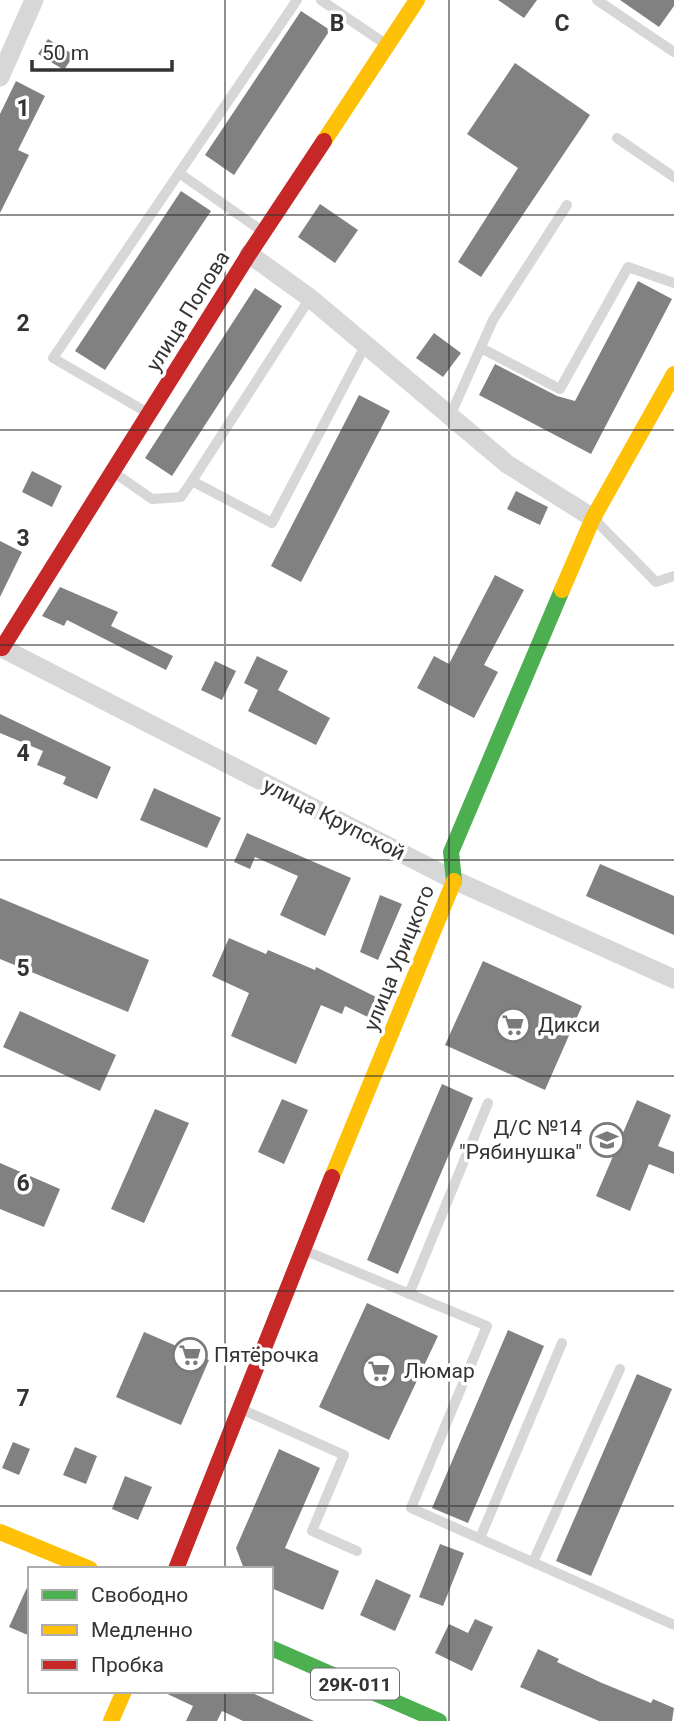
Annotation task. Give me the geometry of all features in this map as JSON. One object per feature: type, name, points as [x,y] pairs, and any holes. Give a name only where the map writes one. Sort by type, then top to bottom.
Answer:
[{"type":"street","points":[[0,77],[34,0]]},
{"type":"street","name":"улица Попова","points":[[1,648],[249,254],[417,0]]},
{"type":"street","points":[[249,254],[310,298],[507,464],[593,518]]},
{"type":"street","name":"улица Урицкого","points":[[177,1567],[238,1408],[454,880],[452,852],[593,518],[674,374]]},
{"type":"street","name":"улица Крупской","points":[[1,648],[454,880],[674,979]]},
{"type":"street","points":[[0,1532],[85,1567]]},
{"type":"street","name":"29К-011","points":[[273,1649],[439,1721]]},
{"type":"street","points":[[111,1721],[123,1693]]},
{"type":"lane","points":[[149,414],[53,358],[296,0]]},
{"type":"lane","points":[[321,0],[387,45]]},
{"type":"lane","points":[[597,0],[674,52]]},
{"type":"lane","points":[[617,138],[674,177]]},
{"type":"lane","points":[[180,173],[264,232]]},
{"type":"lane","points":[[450,416],[493,320],[567,205]]},
{"type":"lane","points":[[481,348],[560,389],[628,267],[674,283]]},
{"type":"lane","points":[[112,472],[152,499],[181,497],[310,298]]},
{"type":"lane","points":[[192,481],[272,523],[365,346]]},
{"type":"lane","points":[[593,518],[656,582],[674,576]]},
{"type":"lane","points":[[409,1294],[488,1103]]},
{"type":"lane","points":[[303,1249],[487,1326],[411,1508],[674,1625]]},
{"type":"lane","points":[[480,1538],[562,1343]]},
{"type":"lane","points":[[533,1562],[620,1369]]},
{"type":"lane","points":[[238,1408],[344,1455],[312,1531],[357,1551]]},
{"type":"building","points":[[498,0],[537,0],[524,18]]},
{"type":"building","points":[[620,0],[674,0],[674,6],[659,27]]},
{"type":"building","points":[[301,11],[330,30],[234,175],[205,155]]},
{"type":"building","points":[[48,39],[74,55],[64,70],[38,54]]},
{"type":"building","points":[[515,63],[590,115],[481,277],[458,262],[518,168],[467,134]]},
{"type":"building","points":[[16,81],[45,96],[18,150],[29,155],[0,213],[0,114]]},
{"type":"building","points":[[181,191],[211,211],[105,370],[75,351]]},
{"type":"building","points":[[320,204],[358,230],[335,263],[298,237]]},
{"type":"building","points":[[638,281],[672,299],[591,454],[479,395],[495,364],[557,396],[575,401]]},
{"type":"building","points":[[255,288],[282,306],[172,476],[145,458]]},
{"type":"building","points":[[434,333],[461,353],[443,377],[416,358]]},
{"type":"building","points":[[359,395],[390,411],[301,582],[271,566]]},
{"type":"building","points":[[32,471],[62,486],[52,507],[22,492]]},
{"type":"building","points":[[516,491],[548,507],[540,525],[507,509]]},
{"type":"building","points":[[0,541],[22,552],[0,597]]},
{"type":"building","points":[[495,575],[524,590],[484,665],[498,672],[474,718],[417,688],[434,656],[449,664]]},
{"type":"building","points":[[60,587],[118,612],[111,626],[173,656],[166,670],[67,620],[64,626],[42,616]]},
{"type":"building","points":[[257,656],[288,671],[278,690],[330,718],[316,745],[248,711],[258,690],[244,683]]},
{"type":"building","points":[[215,661],[236,671],[222,700],[201,690]]},
{"type":"building","points":[[0,714],[111,767],[97,799],[63,784],[66,777],[37,765],[43,751],[0,733]]},
{"type":"building","points":[[154,788],[221,818],[207,848],[140,820]]},
{"type":"building","points":[[247,833],[351,878],[325,936],[280,915],[298,876],[255,857],[250,869],[234,862]]},
{"type":"building","points":[[600,864],[674,896],[674,935],[586,896]]},
{"type":"building","points":[[380,895],[402,904],[378,960],[360,952]]},
{"type":"building","points":[[0,898],[149,960],[128,1012],[0,959]]},
{"type":"building","points":[[229,938],[266,954],[268,950],[315,970],[316,967],[384,1001],[374,1020],[345,1006],[342,1014],[321,1005],[296,1064],[231,1036],[249,993],[212,976]]},
{"type":"building","points":[[483,961],[582,1006],[545,1090],[445,1045]]},
{"type":"building","points":[[20,1011],[116,1055],[100,1091],[3,1047]]},
{"type":"building","points":[[442,1084],[473,1098],[398,1274],[367,1260]]},
{"type":"building","points":[[282,1099],[308,1110],[284,1164],[258,1152]]},
{"type":"building","points":[[637,1100],[671,1115],[658,1146],[674,1152],[674,1174],[649,1164],[630,1211],[596,1196]]},
{"type":"building","points":[[155,1109],[189,1123],[144,1223],[111,1209]]},
{"type":"building","points":[[0,1163],[60,1189],[44,1227],[0,1209]]},
{"type":"building","points":[[367,1303],[438,1336],[389,1440],[319,1407]]},
{"type":"building","points":[[508,1330],[544,1346],[468,1523],[432,1508]]},
{"type":"building","points":[[144,1332],[209,1360],[181,1425],[116,1397]]},
{"type":"building","points":[[637,1374],[672,1389],[591,1576],[556,1561]]},
{"type":"building","points":[[13,1442],[30,1449],[19,1475],[2,1468]]},
{"type":"building","points":[[75,1447],[97,1456],[86,1484],[63,1475]]},
{"type":"building","points":[[279,1449],[320,1468],[285,1548],[339,1571],[323,1610],[273,1589],[273,1567],[243,1567],[236,1548]]},
{"type":"building","points":[[125,1476],[152,1487],[138,1520],[112,1509]]},
{"type":"building","points":[[440,1544],[464,1553],[443,1606],[419,1597]]},
{"type":"building","points":[[376,1579],[411,1595],[395,1631],[360,1615]]},
{"type":"building","points":[[28,1585],[28,1635],[9,1627]]},
{"type":"building","points":[[475,1619],[493,1627],[472,1671],[435,1653],[449,1624],[468,1633]]},
{"type":"building","points":[[538,1649],[559,1659],[557,1662],[602,1683],[651,1703],[653,1699],[674,1708],[672,1721],[599,1721],[520,1687]]},
{"type":"building","points":[[165,1693],[252,1693],[314,1721],[243,1721],[222,1711],[217,1721],[186,1721],[193,1706]]},
{"type":"traffic: fast","points":[[454,881],[451,852],[562,590]]},
{"type":"traffic: fast","points":[[273,1649],[439,1721]]},
{"type":"traffic: slow","points":[[324,141],[417,0]]},
{"type":"traffic: slow","points":[[562,590],[593,518],[674,374]]},
{"type":"traffic: slow","points":[[332,1177],[454,881]]},
{"type":"traffic: slow","points":[[0,1532],[85,1567]]},
{"type":"traffic: slow","points":[[111,1721],[123,1693]]},
{"type":"traffic: jam","points":[[2,648],[249,254],[324,141]]},
{"type":"traffic: jam","points":[[177,1567],[332,1177]]},
{"type":"place","name":"Дикси","points":[[513,1025]]},
{"type":"place","name":"Д/С №14 \"Рябинушка\"","points":[[607,1140]]},
{"type":"place","name":"Пятёрочка","points":[[190,1355]]},
{"type":"place","name":"Люмар","points":[[379,1371]]}]
